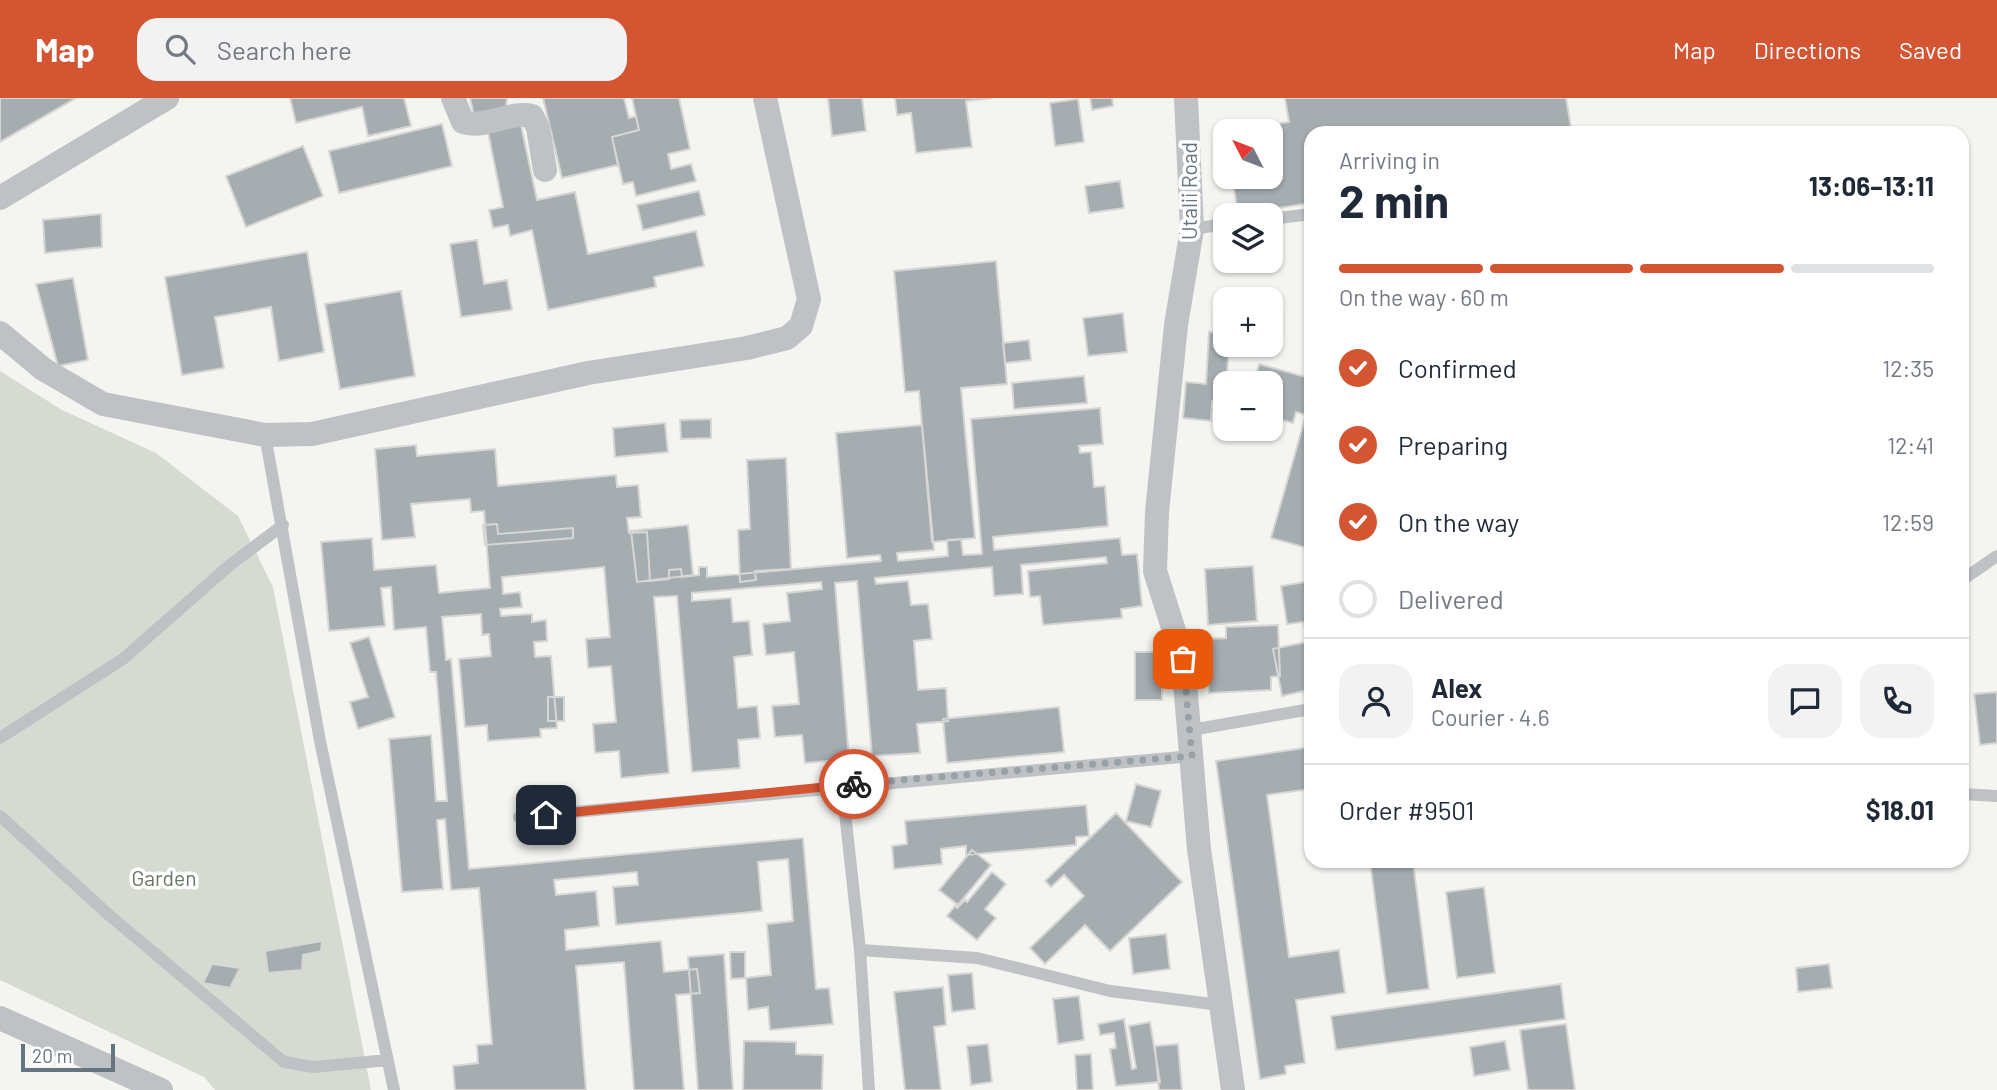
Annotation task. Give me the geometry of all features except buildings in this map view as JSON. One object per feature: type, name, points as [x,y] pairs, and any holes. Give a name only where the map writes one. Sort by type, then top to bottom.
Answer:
[{"type":"street","points":[[0,198],[167,98]]},
{"type":"street","points":[[453,98],[463,122],[473,125],[520,114],[533,116],[538,128],[545,170]]},
{"type":"street","points":[[0,333],[43,369],[103,404],[265,435],[312,434],[588,373],[747,348],[787,338],[801,326],[809,299],[765,98]]},
{"type":"street","name":"Utalii Road","points":[[1186,98],[1192,229],[1176,325],[1157,512],[1155,571],[1183,659],[1199,849],[1233,1090]]},
{"type":"street","points":[[0,1018],[161,1090]]},
{"type":"lane","points":[[1283,217],[1304,215]]},
{"type":"lane","points":[[1192,229],[1213,226]]},
{"type":"lane","points":[[265,435],[320,741],[394,1090]]},
{"type":"lane","points":[[0,738],[123,659],[230,565],[283,525]]},
{"type":"lane","points":[[1969,574],[1997,556]]},
{"type":"lane","points":[[1191,730],[1304,710]]},
{"type":"lane","points":[[519,817],[842,785],[1192,756]]},
{"type":"lane","points":[[842,785],[860,950],[869,1090]]},
{"type":"lane","points":[[1969,794],[1997,796]]},
{"type":"lane","points":[[0,816],[109,915],[284,1062],[314,1067],[388,1060]]},
{"type":"lane","points":[[860,950],[977,958],[1088,986],[1174,1001],[1220,1005]]},
{"type":"green space","name":"Garden","points":[[0,371],[62,410],[156,453],[238,516],[273,587],[371,1090],[215,1090],[204,1077],[0,980]]},
{"type":"way so far","points":[[854,784],[1192,756],[1183,659]]},
{"type":"route","points":[[546,815],[677,804],[854,784]]}]
